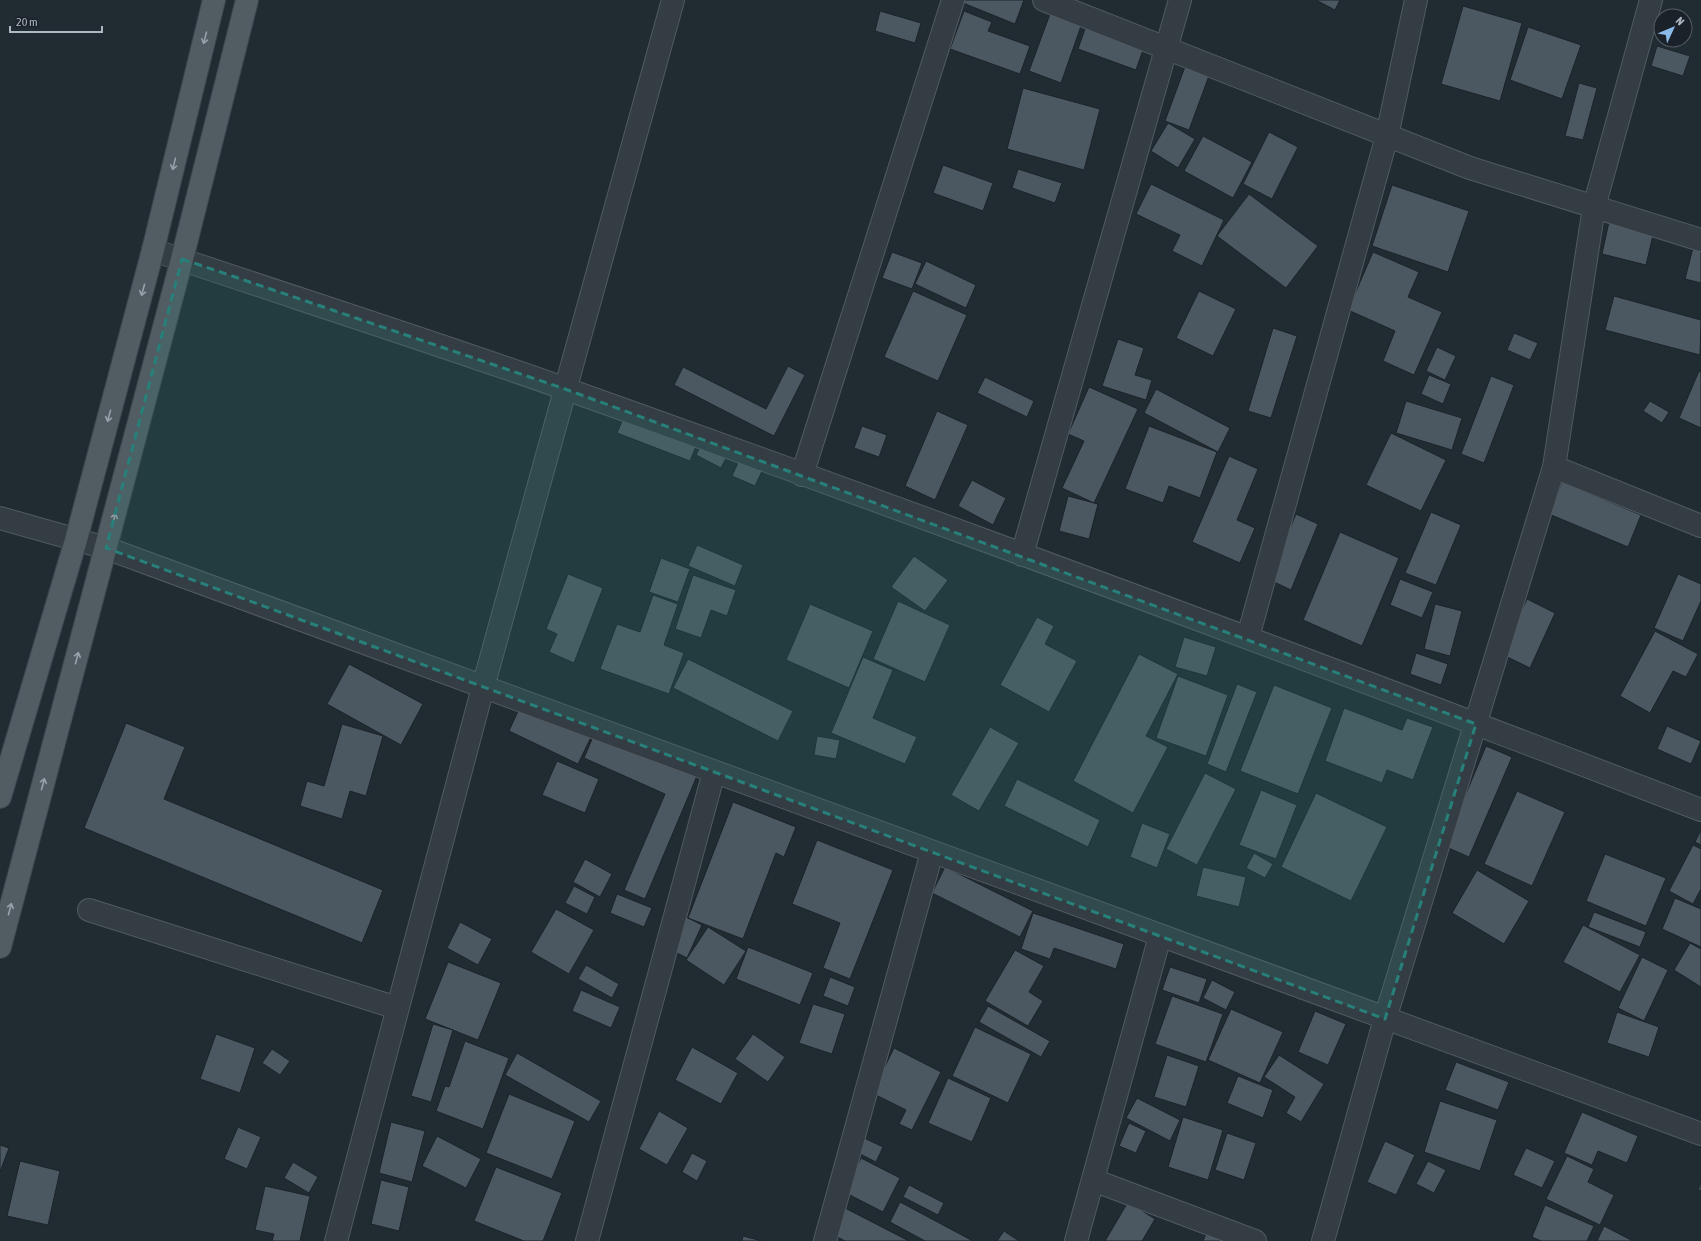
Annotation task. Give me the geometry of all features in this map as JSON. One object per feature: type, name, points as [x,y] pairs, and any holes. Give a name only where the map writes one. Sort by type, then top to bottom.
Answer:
[{"type":"main road","points":[[0,797],[76,540],[153,250],[214,0]]},
{"type":"main road","points":[[0,947],[182,259],[247,0]]},
{"type":"street","points":[[336,1241],[483,687],[673,0]]},
{"type":"street","points":[[802,475],[953,0]]},
{"type":"street","points":[[1044,0],[1470,168],[1701,240]]},
{"type":"street","points":[[1022,555],[1180,0]]},
{"type":"street","points":[[1248,637],[1387,136],[1416,0]]},
{"type":"street","points":[[1323,1241],[1385,1019],[1554,467],[1594,207],[1651,0]]},
{"type":"street","points":[[153,250],[565,389],[1248,637],[1701,810]]},
{"type":"street","points":[[1554,467],[1701,526]]},
{"type":"street","points":[[0,518],[106,548],[1701,1134]]},
{"type":"street","points":[[587,1241],[714,772]]},
{"type":"street","points":[[825,1241],[932,852]]},
{"type":"street","points":[[89,910],[397,1008]]},
{"type":"street","points":[[1076,1241],[1160,936]]},
{"type":"street","points":[[1093,1180],[1255,1241]]},
{"type":"highlighted area","points":[[182,259],[565,389],[1476,724],[1385,1019],[106,548]]},
{"type":"building","points":[[964,0],[1024,0],[1015,24],[963,3]]},
{"type":"building","points":[[1316,0],[1340,0],[1335,10]]},
{"type":"building","points":[[1463,6],[1522,23],[1500,101],[1441,84]]},
{"type":"building","points":[[880,11],[921,23],[915,43],[875,31]]},
{"type":"building","points":[[964,11],[992,22],[988,31],[1030,46],[1020,74],[950,49]]},
{"type":"building","points":[[1050,14],[1081,26],[1061,83],[1029,71]]},
{"type":"building","points":[[1086,26],[1144,47],[1136,70],[1078,49]]},
{"type":"building","points":[[1528,27],[1581,45],[1562,99],[1510,80]]},
{"type":"building","points":[[1656,48],[1664,48],[1690,56],[1683,76],[1651,66]]},
{"type":"building","points":[[1186,64],[1210,73],[1189,130],[1165,121]]},
{"type":"building","points":[[1579,83],[1597,88],[1583,140],[1565,136]]},
{"type":"building","points":[[1023,88],[1100,109],[1084,170],[1007,149]]},
{"type":"building","points":[[1168,123],[1195,139],[1178,168],[1151,151]]},
{"type":"building","points":[[1269,132],[1298,147],[1272,199],[1243,184]]},
{"type":"building","points":[[1203,136],[1252,162],[1233,198],[1184,171]]},
{"type":"building","points":[[943,165],[993,183],[983,211],[933,193]]},
{"type":"building","points":[[1018,169],[1062,183],[1055,203],[1012,188]]},
{"type":"building","points":[[1151,184],[1224,220],[1202,266],[1172,251],[1180,235],[1136,214]]},
{"type":"building","points":[[1392,185],[1469,211],[1448,272],[1372,246]]},
{"type":"building","points":[[1249,194],[1318,246],[1286,288],[1217,236]]},
{"type":"building","points":[[1610,217],[1655,227],[1646,265],[1602,254]]},
{"type":"building","points":[[1694,244],[1701,246],[1701,283],[1685,279]]},
{"type":"building","points":[[892,252],[922,263],[912,289],[882,278]]},
{"type":"building","points":[[1373,252],[1419,272],[1408,297],[1442,312],[1414,375],[1383,361],[1395,331],[1348,310]]},
{"type":"building","points":[[926,261],[976,285],[966,308],[915,284]]},
{"type":"building","points":[[913,291],[967,315],[938,381],[884,357]]},
{"type":"building","points":[[1199,291],[1236,309],[1213,356],[1176,338]]},
{"type":"building","points":[[1614,296],[1701,320],[1700,355],[1605,330]]},
{"type":"building","points":[[1273,328],[1297,336],[1271,418],[1248,411]]},
{"type":"building","points":[[1514,333],[1538,343],[1530,360],[1507,350]]},
{"type":"building","points":[[1118,339],[1144,348],[1135,375],[1152,380],[1146,400],[1102,386]]},
{"type":"building","points":[[1437,347],[1456,356],[1445,380],[1426,371]]},
{"type":"building","points":[[788,366],[805,375],[774,436],[674,385],[683,367],[766,409]]},
{"type":"building","points":[[1699,371],[1701,372],[1701,428],[1679,418]]},
{"type":"building","points":[[1429,375],[1451,384],[1443,404],[1421,394]]},
{"type":"building","points":[[1491,376],[1514,385],[1484,463],[1461,454]]},
{"type":"building","points":[[985,377],[1034,401],[1027,417],[977,393]]},
{"type":"building","points":[[1089,387],[1138,409],[1094,503],[1062,488],[1084,441],[1068,434]]},
{"type":"building","points":[[1156,389],[1230,428],[1218,452],[1144,413]]},
{"type":"building","points":[[1406,401],[1462,418],[1452,450],[1396,433]]},
{"type":"building","points":[[1650,401],[1669,412],[1662,423],[1643,411]]},
{"type":"building","points":[[937,411],[968,425],[935,500],[905,486]]},
{"type":"building","points":[[625,414],[698,442],[690,461],[617,433]]},
{"type":"building","points":[[862,426],[887,435],[879,457],[854,448]]},
{"type":"building","points":[[1149,426],[1217,452],[1200,498],[1169,486],[1163,503],[1125,489]]},
{"type":"building","points":[[707,433],[732,446],[721,468],[696,455]]},
{"type":"building","points":[[1391,433],[1446,460],[1421,511],[1366,485]]},
{"type":"building","points":[[1229,456],[1258,469],[1237,520],[1255,528],[1240,563],[1192,542]]},
{"type":"building","points":[[740,458],[763,469],[755,486],[732,476]]},
{"type":"building","points":[[972,480],[1006,498],[993,525],[958,506]]},
{"type":"building","points":[[1562,482],[1641,515],[1628,547],[1549,514]]},
{"type":"building","points":[[1068,496],[1098,504],[1089,539],[1059,531]]},
{"type":"building","points":[[1431,512],[1461,525],[1436,585],[1405,573]]},
{"type":"building","points":[[1296,514],[1318,524],[1291,590],[1268,579]]},
{"type":"building","points":[[1340,532],[1399,558],[1362,646],[1303,620]]},
{"type":"building","points":[[697,545],[743,565],[735,586],[688,566]]},
{"type":"building","points":[[914,556],[948,580],[925,611],[891,587]]},
{"type":"building","points":[[661,558],[690,569],[678,602],[649,592]]},
{"type":"building","points":[[568,574],[603,588],[574,663],[549,652],[557,634],[546,629]]},
{"type":"building","points":[[1678,574],[1701,584],[1701,601],[1683,641],[1654,628]]},
{"type":"building","points":[[693,575],[736,590],[727,616],[711,610],[701,638],[675,629]]},
{"type":"building","points":[[1400,579],[1433,592],[1422,618],[1390,605]]},
{"type":"building","points":[[653,595],[678,604],[664,645],[684,653],[669,694],[600,669],[617,624],[640,632]]},
{"type":"building","points":[[1527,599],[1555,613],[1530,668],[1501,654]]},
{"type":"building","points":[[898,601],[950,625],[925,682],[873,659]]},
{"type":"building","points":[[810,604],[873,631],[849,688],[786,660]]},
{"type":"building","points":[[1435,604],[1462,611],[1450,656],[1424,649]]},
{"type":"building","points":[[1037,617],[1054,626],[1045,644],[1077,661],[1049,712],[1000,685]]},
{"type":"building","points":[[1655,631],[1698,654],[1686,677],[1673,671],[1650,713],[1620,696]]},
{"type":"building","points":[[1184,637],[1216,647],[1207,676],[1175,667]]},
{"type":"building","points":[[1416,653],[1448,664],[1441,685],[1410,674]]},
{"type":"building","points":[[1139,654],[1178,674],[1146,736],[1168,747],[1133,813],[1073,781]]},
{"type":"building","points":[[863,657],[893,670],[873,718],[917,737],[905,764],[831,733]]},
{"type":"building","points":[[688,659],[793,711],[778,741],[673,688]]},
{"type":"building","points":[[349,664],[423,704],[401,745],[327,704]]},
{"type":"building","points":[[1178,676],[1228,695],[1206,756],[1156,738]]},
{"type":"building","points":[[1237,684],[1257,692],[1226,772],[1207,764]]},
{"type":"building","points":[[1274,685],[1332,708],[1298,794],[1240,771]]},
{"type":"building","points":[[524,698],[594,731],[578,764],[509,731]]},
{"type":"building","points":[[1344,708],[1402,730],[1407,718],[1433,727],[1413,780],[1387,770],[1382,783],[1325,761]]},
{"type":"building","points":[[126,723],[185,747],[164,799],[383,890],[362,943],[84,828]]},
{"type":"building","points":[[342,724],[383,736],[366,796],[350,791],[342,819],[300,806],[307,781],[324,786]]},
{"type":"building","points":[[1667,726],[1701,741],[1691,764],[1657,749]]},
{"type":"building","points":[[990,727],[1019,743],[979,811],[951,795]]},
{"type":"building","points":[[595,732],[697,776],[645,899],[624,890],[665,794],[584,758]]},
{"type":"building","points":[[817,736],[840,740],[836,759],[814,755]]},
{"type":"building","points":[[1486,746],[1512,757],[1469,857],[1444,846]]},
{"type":"building","points":[[557,761],[599,779],[585,813],[542,795]]},
{"type":"building","points":[[1205,773],[1236,789],[1197,865],[1166,849]]},
{"type":"building","points":[[1017,779],[1100,820],[1088,847],[1004,806]]},
{"type":"building","points":[[1261,790],[1297,805],[1276,859],[1239,845]]},
{"type":"building","points":[[1517,791],[1565,812],[1532,886],[1484,864]]},
{"type":"building","points":[[1316,793],[1387,827],[1351,901],[1281,867]]},
{"type":"building","points":[[733,802],[796,827],[784,857],[776,853],[743,939],[688,918]]},
{"type":"building","points":[[1142,823],[1170,834],[1157,868],[1130,857]]},
{"type":"building","points":[[1701,830],[1701,845],[1695,842]]},
{"type":"building","points":[[817,840],[893,870],[850,979],[823,968],[840,923],[792,904]]},
{"type":"building","points":[[1693,845],[1701,849],[1701,889],[1693,904],[1669,891]]},
{"type":"building","points":[[1254,853],[1273,864],[1265,878],[1246,868]]},
{"type":"building","points":[[1605,854],[1666,878],[1646,926],[1586,901]]},
{"type":"building","points":[[585,859],[612,874],[600,897],[573,882]]},
{"type":"building","points":[[945,867],[1033,911],[1020,937],[932,893]]},
{"type":"building","points":[[1203,867],[1246,877],[1239,907],[1196,896]]},
{"type":"building","points":[[1477,870],[1529,901],[1504,944],[1452,913]]},
{"type":"building","points":[[574,886],[595,897],[587,914],[565,903]]},
{"type":"building","points":[[617,894],[652,908],[644,927],[610,913]]},
{"type":"building","points":[[1675,898],[1701,909],[1701,947],[1662,929]]},
{"type":"building","points":[[556,909],[594,930],[569,974],[531,952]]},
{"type":"building","points":[[1594,912],[1646,932],[1640,947],[1588,927]]},
{"type":"building","points":[[1033,913],[1124,944],[1116,969],[1054,948],[1050,959],[1021,949]]},
{"type":"building","points":[[686,917],[702,925],[687,958],[671,950]]},
{"type":"building","points":[[460,922],[492,939],[478,965],[447,948]]},
{"type":"building","points":[[1583,925],[1640,955],[1620,992],[1563,962]]},
{"type":"building","points":[[708,927],[746,951],[724,985],[686,960]]},
{"type":"building","points":[[1690,943],[1701,949],[1701,987],[1674,970]]},
{"type":"building","points":[[748,947],[813,973],[800,1005],[736,979]]},
{"type":"building","points":[[1015,950],[1044,966],[1029,992],[1043,1001],[1028,1026],[985,1001]]},
{"type":"building","points":[[1642,957],[1668,970],[1644,1021],[1618,1008]]},
{"type":"building","points":[[448,962],[501,983],[478,1040],[425,1019]]},
{"type":"building","points":[[586,965],[619,984],[612,998],[578,979]]},
{"type":"building","points":[[1170,967],[1207,979],[1199,1003],[1162,990]]},
{"type":"building","points":[[830,977],[855,987],[848,1006],[823,996]]},
{"type":"building","points":[[1212,980],[1235,992],[1226,1010],[1203,998]]},
{"type":"building","points":[[581,990],[620,1007],[611,1028],[572,1011]]},
{"type":"building","points":[[1172,996],[1223,1014],[1206,1062],[1155,1044]]},
{"type":"building","points":[[813,1004],[845,1014],[832,1054],[799,1043]]},
{"type":"building","points":[[988,1006],[1050,1041],[1041,1057],[979,1022]]},
{"type":"building","points":[[1231,1009],[1283,1032],[1260,1083],[1208,1060]]},
{"type":"building","points":[[1315,1011],[1346,1024],[1328,1065],[1298,1052]]},
{"type":"building","points":[[1617,1012],[1659,1027],[1649,1057],[1607,1043]]},
{"type":"building","points":[[433,1024],[453,1030],[431,1102],[411,1096]]},
{"type":"building","points":[[975,1027],[1031,1054],[1008,1103],[952,1076]]},
{"type":"building","points":[[216,1034],[255,1048],[240,1093],[200,1079]]},
{"type":"building","points":[[753,1034],[785,1057],[768,1082],[735,1059]]},
{"type":"building","points":[[465,1041],[509,1058],[483,1129],[436,1111],[445,1086],[449,1087]]},
{"type":"building","points":[[692,1047],[738,1073],[721,1104],[675,1080]]},
{"type":"building","points":[[894,1048],[941,1072],[912,1130],[899,1124],[906,1110],[872,1093]]},
{"type":"building","points":[[272,1049],[290,1061],[280,1075],[262,1063]]},
{"type":"building","points":[[517,1053],[601,1101],[589,1122],[505,1075]]},
{"type":"building","points":[[1167,1055],[1199,1066],[1186,1107],[1154,1097]]},
{"type":"building","points":[[1279,1055],[1324,1084],[1301,1122],[1286,1113],[1295,1097],[1264,1077]]},
{"type":"building","points":[[1456,1062],[1509,1082],[1498,1110],[1445,1090]]},
{"type":"building","points":[[1238,1076],[1273,1090],[1263,1118],[1227,1103]]},
{"type":"building","points":[[948,1078],[991,1098],[972,1142],[928,1123]]},
{"type":"building","points":[[509,1094],[575,1121],[552,1179],[486,1153]]},
{"type":"building","points":[[1137,1098],[1180,1120],[1170,1141],[1126,1118]]},
{"type":"building","points":[[1440,1101],[1497,1120],[1480,1171],[1424,1152]]},
{"type":"building","points":[[659,1111],[688,1128],[667,1165],[639,1149]]},
{"type":"building","points":[[1582,1112],[1638,1136],[1627,1163],[1598,1151],[1592,1165],[1564,1153]]},
{"type":"building","points":[[1183,1117],[1223,1130],[1208,1180],[1168,1167]]},
{"type":"building","points":[[391,1122],[425,1131],[412,1182],[379,1173]]},
{"type":"building","points":[[1129,1123],[1146,1131],[1136,1153],[1119,1146]]},
{"type":"building","points":[[238,1127],[261,1137],[247,1169],[224,1159]]},
{"type":"building","points":[[1227,1133],[1256,1143],[1244,1180],[1215,1170]]},
{"type":"building","points":[[437,1136],[481,1159],[466,1188],[422,1166]]},
{"type":"building","points":[[862,1137],[883,1147],[876,1162],[854,1151]]},
{"type":"building","points":[[1385,1141],[1415,1155],[1396,1195],[1367,1182]]},
{"type":"building","points":[[0,1145],[9,1148],[0,1172]]},
{"type":"building","points":[[1526,1148],[1555,1161],[1542,1188],[1513,1175]]},
{"type":"building","points":[[692,1153],[707,1161],[697,1181],[682,1172]]},
{"type":"building","points":[[1567,1156],[1594,1169],[1588,1182],[1614,1195],[1600,1225],[1546,1199]]},
{"type":"building","points":[[861,1158],[900,1178],[883,1212],[844,1192]]},
{"type":"building","points":[[20,1161],[60,1171],[48,1225],[7,1216]]},
{"type":"building","points":[[1428,1161],[1446,1170],[1434,1193],[1416,1184]]},
{"type":"building","points":[[293,1162],[318,1177],[309,1193],[284,1178]]},
{"type":"building","points":[[496,1167],[562,1193],[543,1241],[524,1241],[474,1221]]},
{"type":"building","points":[[381,1180],[409,1187],[399,1231],[371,1224]]},
{"type":"building","points":[[1701,1182],[1701,1191],[1698,1190]]},
{"type":"building","points":[[909,1185],[944,1203],[938,1215],[903,1197]]},
{"type":"building","points":[[265,1186],[310,1196],[300,1241],[272,1241],[274,1234],[255,1230]]},
{"type":"building","points":[[900,1202],[973,1241],[925,1241],[890,1222]]},
{"type":"building","points":[[1128,1202],[1155,1219],[1142,1241],[1105,1241]]},
{"type":"building","points":[[1545,1205],[1594,1226],[1587,1241],[1541,1241],[1532,1237]]},
{"type":"building","points":[[843,1207],[909,1241],[845,1241],[830,1233]]},
{"type":"building","points":[[1604,1226],[1633,1241],[1597,1241]]},
{"type":"building","points":[[1208,1229],[1234,1241],[1203,1241]]},
{"type":"building","points":[[1004,1231],[1019,1241],[997,1241]]},
{"type":"building","points":[[743,1236],[762,1241],[742,1241]]}]
